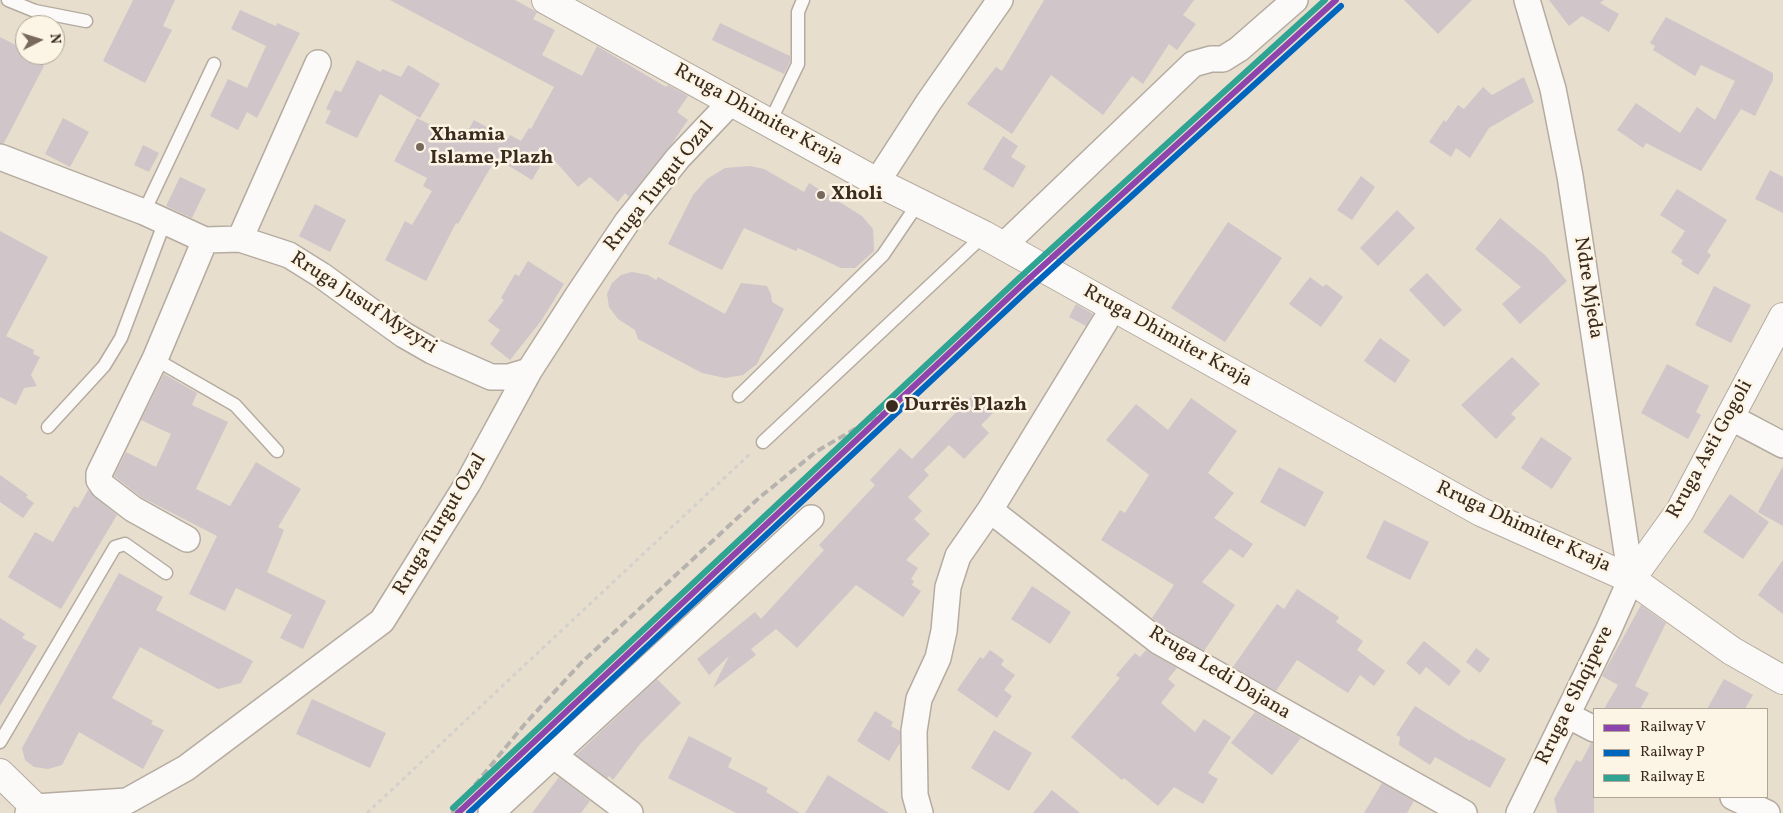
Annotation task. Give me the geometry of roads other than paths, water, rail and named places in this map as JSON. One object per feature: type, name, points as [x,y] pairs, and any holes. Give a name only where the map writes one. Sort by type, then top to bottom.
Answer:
[{"type":"street","name":"Rruga Dhimiter Kraja","points":[[546,0],[877,182],[994,240],[1480,512],[1631,579],[1732,651],[1783,680]]},
{"type":"street","points":[[877,182],[928,103],[1000,0]]},
{"type":"street","points":[[994,240],[1193,64],[1223,59],[1239,49],[1295,0]]},
{"type":"street","name":"Ndre Mjeda","points":[[1527,0],[1553,89],[1570,176],[1631,579]]},
{"type":"street","points":[[240,239],[318,63]]},
{"type":"street","name":"Rruga Turgut Ozal","points":[[35,811],[127,801],[186,768],[382,621],[468,483],[529,370],[627,222],[678,158],[732,101]]},
{"type":"street","name":"Rruga Jusuf Myzyri","points":[[0,157],[154,217],[205,240],[240,239],[289,255],[322,275],[383,321],[432,351],[491,377],[509,378],[529,370]]},
{"type":"street","points":[[187,539],[133,510],[103,486],[99,480],[99,474],[155,359],[205,240]]},
{"type":"street","points":[[920,813],[915,795],[914,731],[919,699],[938,658],[944,631],[948,587],[958,556],[990,510],[1114,307]]},
{"type":"street","name":"Rruga Asti Gogoli","points":[[1631,579],[1680,511],[1783,317]]},
{"type":"street","points":[[1730,417],[1783,445]]},
{"type":"street","name":"Rruga Ledi Dajana","points":[[990,510],[1158,641],[1464,813]]},
{"type":"street","points":[[491,813],[810,518]]},
{"type":"street","name":"Rruga e Shqipeve","points":[[1519,813],[1631,579]]},
{"type":"street","points":[[1567,715],[1593,728]]},
{"type":"street","points":[[553,754],[630,813]]},
{"type":"street","points":[[0,773],[35,811]]},
{"type":"street","points":[[1736,798],[1767,813]]},
{"type":"lane","points":[[8,0],[35,11],[86,21]]},
{"type":"lane","points":[[770,122],[798,64],[798,12],[803,0]]},
{"type":"lane","points":[[48,428],[104,366],[121,338],[154,217],[214,64]]},
{"type":"lane","points":[[740,396],[883,255],[919,202]]},
{"type":"lane","points":[[763,442],[994,240]]},
{"type":"lane","points":[[155,359],[236,405],[277,451]]},
{"type":"lane","points":[[0,742],[115,548],[125,544],[132,547],[166,573]]},
{"type":"railway","points":[[452,813],[524,725],[581,663],[760,497],[817,451],[893,407]]},
{"type":"rail line","name":"E","points":[[453,808],[1017,280],[1325,0]]},
{"type":"rail line","name":"V","points":[[458,813],[1022,285],[1336,0]]},
{"type":"rail line","name":"P","points":[[469,813],[1027,291],[1341,6]]},
{"type":"place","name":"Xhamia Islame,Plazh","points":[[420,147]]},
{"type":"place","name":"Xholi","points":[[821,195]]},
{"type":"place","name":"Durrës Plazh","points":[[892,406]]}]
